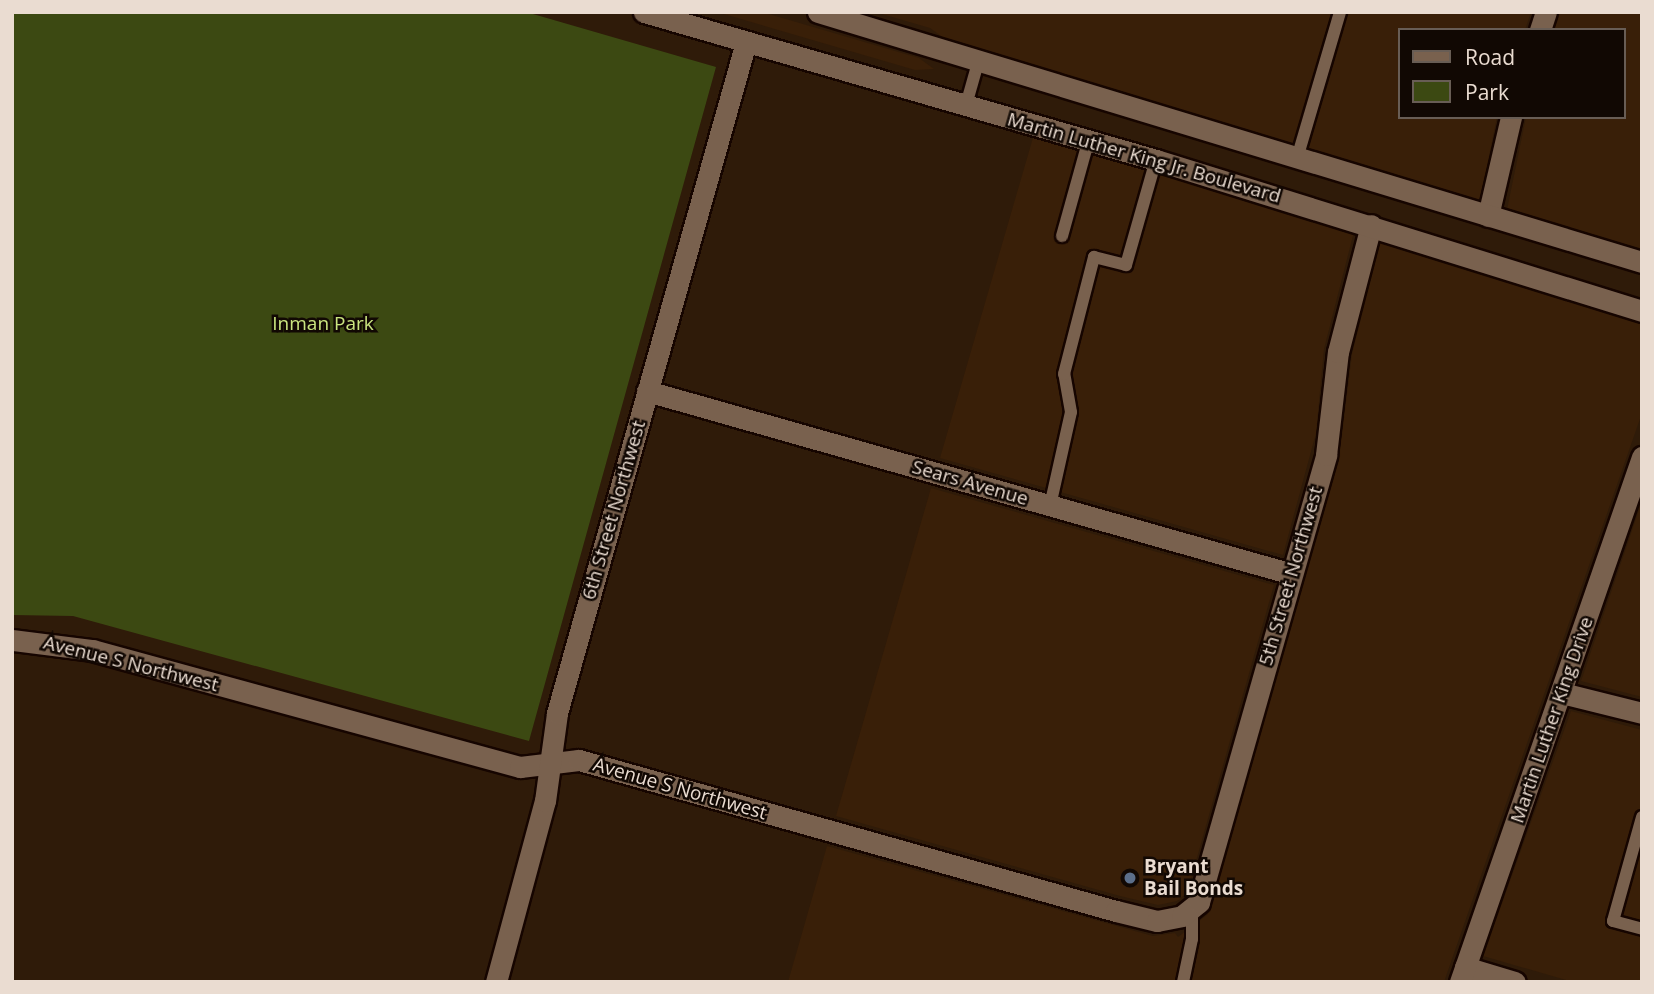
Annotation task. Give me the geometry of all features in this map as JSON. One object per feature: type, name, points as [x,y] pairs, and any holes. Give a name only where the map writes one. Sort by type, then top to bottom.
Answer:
[{"type":"street","name":"Martin Luther King Jr. Boulevard","points":[[644,12],[1156,160],[1642,311]]},
{"type":"street","points":[[818,12],[1298,155],[1642,262]]},
{"type":"street","name":"6th Street Northwest","points":[[496,982],[545,801],[557,713],[746,42]]},
{"type":"street","points":[[1488,216],[1511,119]]},
{"type":"street","name":"5th Street Northwest","points":[[1187,912],[1199,902],[1326,455],[1338,352],[1371,225]]},
{"type":"street","name":"Sears Avenue","points":[[647,391],[1292,574]]},
{"type":"street","name":"Martin Luther King Drive","points":[[1462,975],[1642,457]]},
{"type":"street","name":"Avenue S Northwest","points":[[12,640],[92,650],[520,767],[579,760],[1126,914],[1157,921],[1187,912]]},
{"type":"street","points":[[1562,693],[1642,713]]},
{"type":"street","points":[[1462,975],[1515,982]]},
{"type":"lane","points":[[1298,155],[1340,12]]},
{"type":"lane","points":[[966,106],[979,59]]},
{"type":"lane","points":[[1062,236],[1088,142]]},
{"type":"lane","points":[[1050,506],[1071,412],[1064,374],[1094,257],[1126,265],[1156,160]]},
{"type":"lane","points":[[1642,817],[1614,921],[1642,929]]},
{"type":"lane","points":[[1183,982],[1192,939],[1187,912]]},
{"type":"shaded area","points":[[717,12],[762,12],[919,58],[934,69],[915,70]]},
{"type":"shaded area","points":[[875,12],[1531,12],[1526,28],[1398,28],[1398,119],[1497,119],[1476,220],[983,66],[930,28]]},
{"type":"shaded area","points":[[1560,12],[1642,12],[1642,271],[1503,229],[1526,119],[1626,119],[1626,28],[1555,28]]},
{"type":"shaded area","points":[[1039,117],[1358,216],[1324,349],[1316,433],[1283,555],[940,458]]},
{"type":"shaded area","points":[[1385,224],[1642,304],[1642,413],[1444,982],[788,982],[827,846],[1153,936],[1175,933],[1178,937],[1207,915],[1339,459],[1352,354]]},
{"type":"shaded area","points":[[931,488],[1274,585],[1187,893],[1177,901],[1158,905],[1120,896],[836,816]]},
{"type":"shaded area","points":[[1642,501],[1642,697],[1581,681]]},
{"type":"shaded area","points":[[1571,711],[1642,730],[1642,982],[1573,982],[1483,956]]},
{"type":"green space","name":"Inman Park","points":[[12,12],[526,12],[716,67],[529,741],[73,616],[12,615]]},
{"type":"place","name":"Bryant Bail Bonds","points":[[1130,878]]}]
